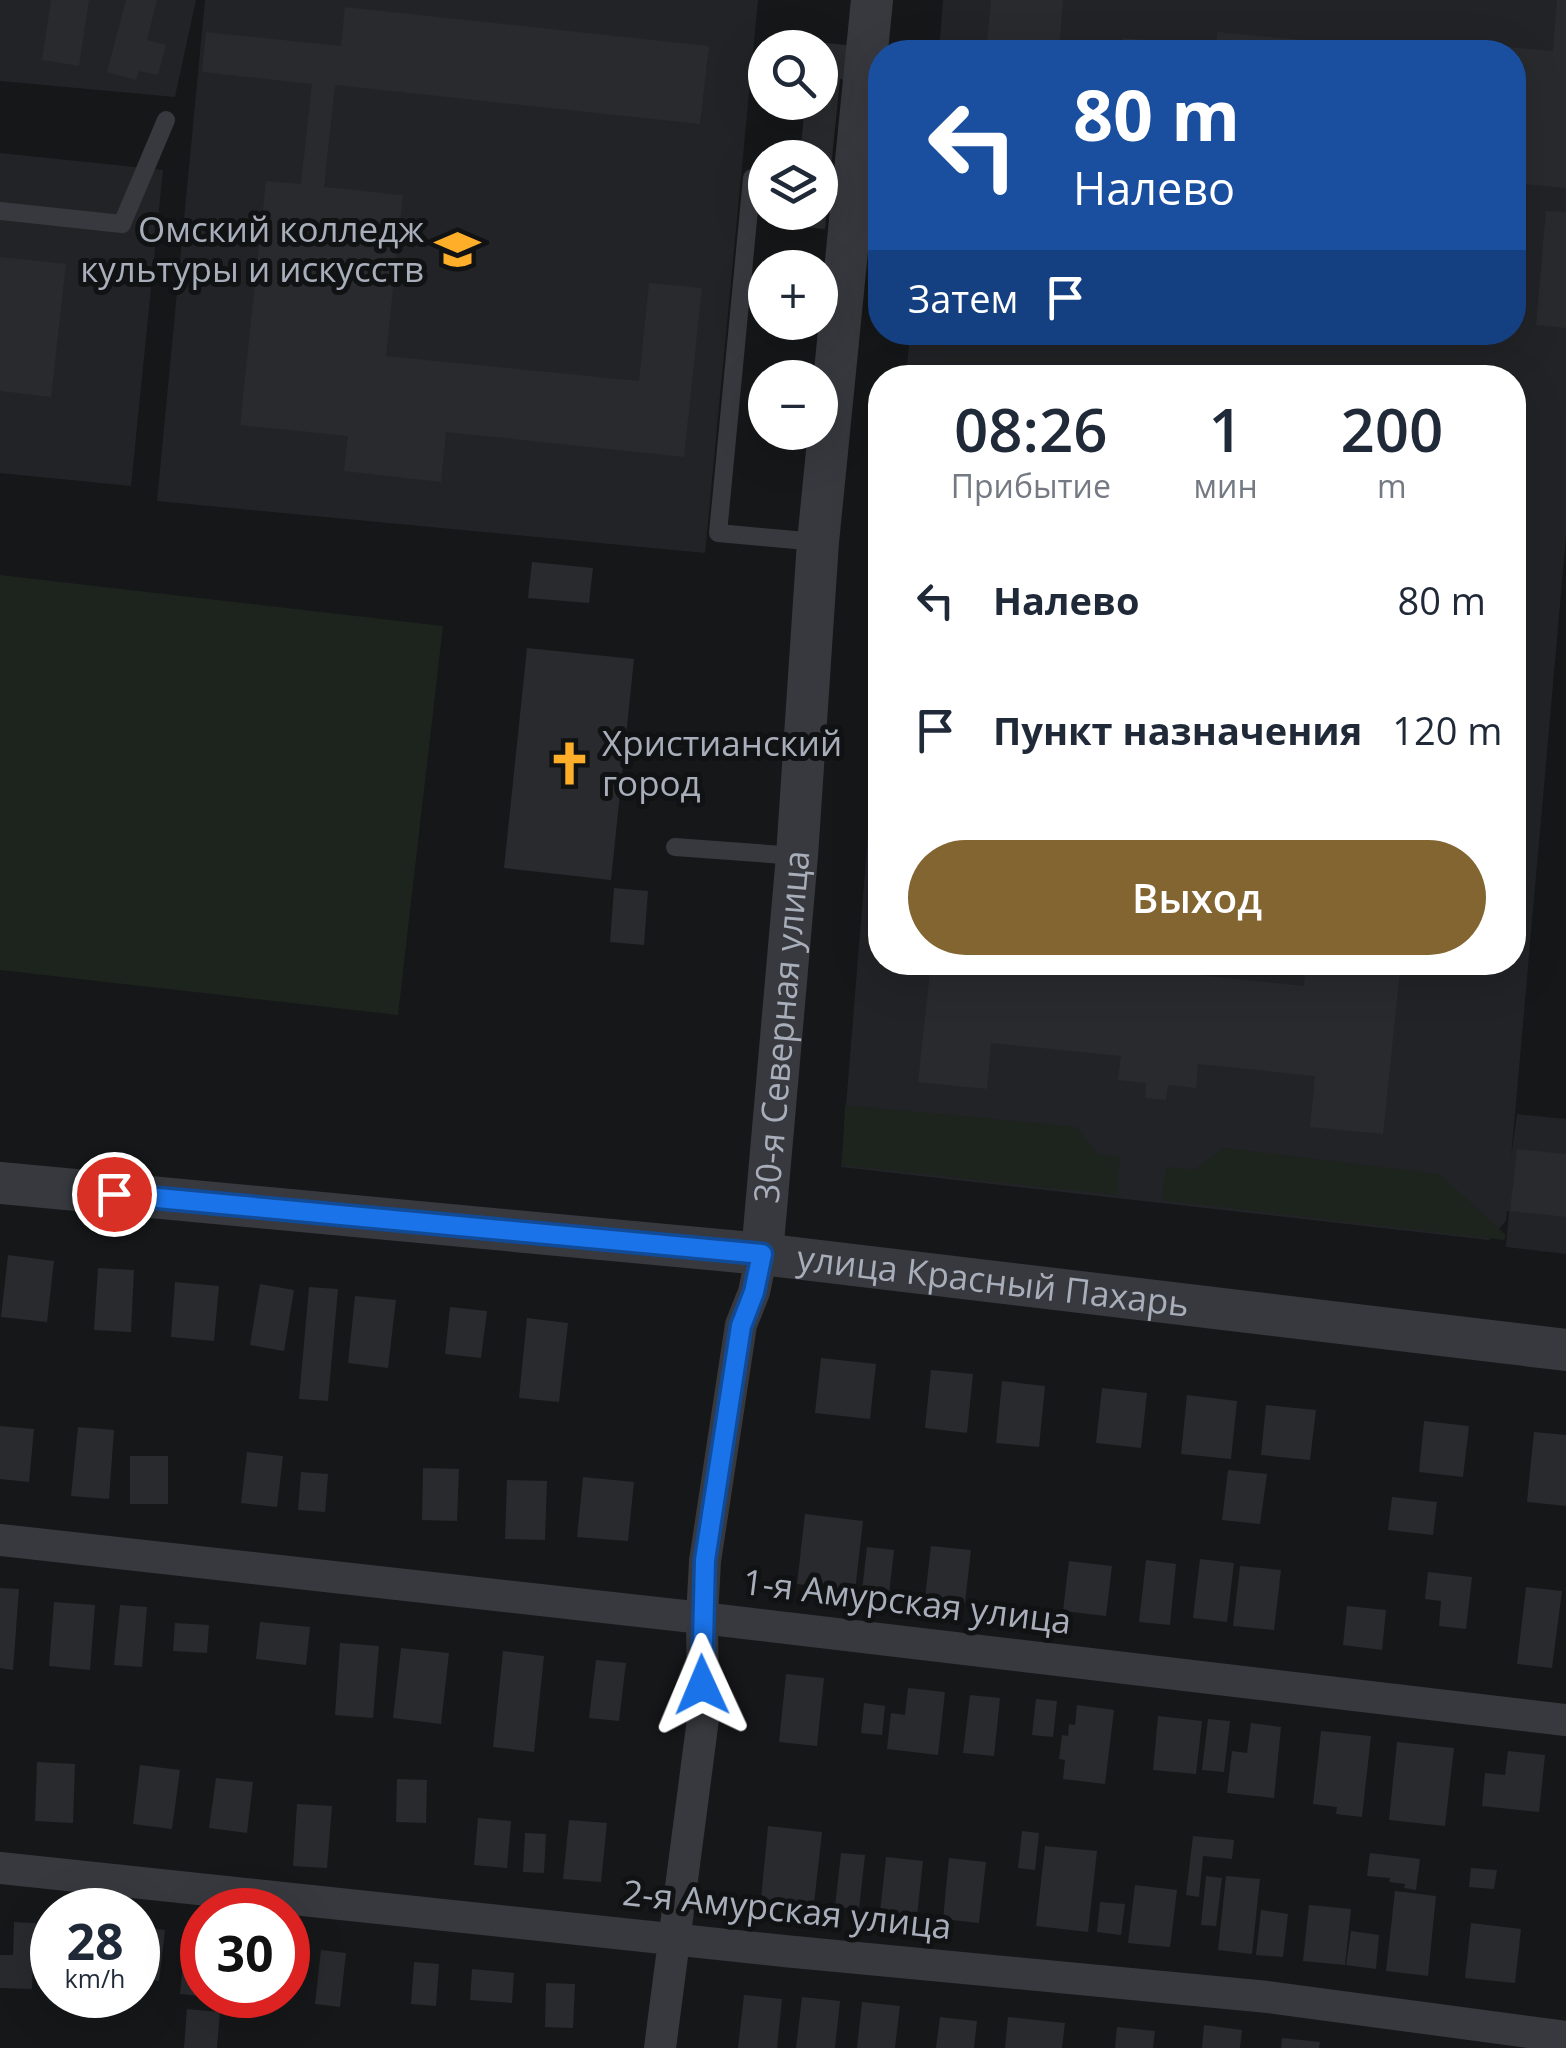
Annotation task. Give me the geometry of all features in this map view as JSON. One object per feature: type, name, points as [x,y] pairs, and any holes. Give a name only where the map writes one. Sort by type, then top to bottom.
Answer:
[{"type":"street","name":"30-я Северная улица","points":[[868,40],[872,0]]},
{"type":"street","name":"30-я Северная улица","points":[[660,2048],[703,1719],[705,1560],[741,1326],[762,1254],[797,856],[818,542],[868,40]]},
{"type":"street","name":"улица Красный Пахарь","points":[[0,1184],[762,1254],[1566,1350]]},
{"type":"street","name":"1-я Амурская улица","points":[[0,1540],[1566,1720]]},
{"type":"street","name":"2-я Амурская улица","points":[[0,1868],[1268,1998],[1566,2038]]},
{"type":"lane","points":[[0,211],[122,224],[166,120]]},
{"type":"lane","points":[[748,220],[718,533],[818,542]]},
{"type":"lane","points":[[675,847],[797,856]]},
{"type":"shaded area","points":[[0,0],[196,0],[175,97],[0,81]]},
{"type":"shaded area","name":"Омский колледж культуры и искусств","points":[[205,0],[758,0],[755,30],[748,30],[748,104],[705,553],[157,501]]},
{"type":"shaded area","points":[[943,0],[1566,0],[1566,537],[1511,1159],[1517,1114],[1566,1119],[1566,1254],[1506,1247],[1509,1211],[1506,1221],[1489,1240],[841,1167],[868,835],[868,975],[1526,975],[1526,365],[907,365],[909,345],[1526,345],[1526,40],[940,40]]},
{"type":"shaded area","points":[[0,153],[163,170],[131,486],[0,473]]},
{"type":"shaded area","points":[[0,575],[443,626],[398,1015],[0,970]]},
{"type":"shaded area","points":[[845,1105],[1076,1127],[1098,1155],[1120,1157],[1117,1195],[842,1165]]},
{"type":"shaded area","points":[[1225,1148],[1439,1174],[1506,1235],[1504,1240],[1162,1200],[1166,1167],[1194,1170]]},
{"type":"building","points":[[51,0],[89,0],[79,66],[42,60]]},
{"type":"building","points":[[126,0],[157,0],[147,40],[166,45],[158,75],[139,71],[136,80],[107,72]]},
{"type":"building","points":[[991,0],[1063,0],[1060,40],[987,40]]},
{"type":"building","points":[[1557,0],[1566,0],[1566,188],[1526,184],[1526,49],[1553,51]]},
{"type":"building","points":[[345,7],[709,46],[700,124],[335,85],[324,187],[403,195],[386,356],[639,381],[649,283],[702,288],[684,457],[446,432],[441,482],[344,471],[348,436],[240,425],[266,181],[301,184],[312,84],[202,72],[206,32],[341,46]]},
{"type":"building","points":[[1217,32],[1301,40],[1216,40]]},
{"type":"building","points":[[838,44],[854,46],[850,81],[840,79],[838,99]]},
{"type":"building","points":[[803,120],[836,120],[834,140],[802,140]]},
{"type":"building","points":[[1546,211],[1566,212],[1566,328],[1536,325]]},
{"type":"building","points":[[0,257],[66,264],[51,397],[0,391]]},
{"type":"building","points":[[532,562],[593,568],[589,603],[528,598]]},
{"type":"building","name":"Христианский город","points":[[527,648],[634,659],[611,880],[504,868]]},
{"type":"building","points":[[614,888],[648,891],[644,945],[610,942]]},
{"type":"building","points":[[930,975],[1199,975],[1304,986],[1305,975],[1400,975],[1383,1134],[1310,1127],[1315,1076],[1198,1064],[1196,1088],[1168,1085],[1166,1100],[1145,1098],[1146,1083],[1118,1080],[1121,1056],[991,1043],[987,1089],[918,1082]]},
{"type":"building","points":[[1517,1149],[1566,1154],[1566,1217],[1510,1211]]},
{"type":"building","points":[[8,1255],[54,1261],[47,1322],[1,1317]]},
{"type":"building","points":[[98,1268],[134,1270],[131,1332],[94,1330]]},
{"type":"building","points":[[175,1282],[219,1286],[214,1341],[171,1337]]},
{"type":"building","points":[[260,1284],[294,1290],[284,1351],[250,1345]]},
{"type":"building","points":[[309,1287],[338,1289],[328,1401],[299,1399]]},
{"type":"building","points":[[355,1296],[396,1300],[388,1368],[348,1363]]},
{"type":"building","points":[[450,1307],[487,1311],[481,1358],[445,1354]]},
{"type":"building","points":[[527,1318],[568,1323],[559,1402],[519,1398]]},
{"type":"building","points":[[821,1358],[876,1364],[870,1419],[815,1413]]},
{"type":"building","points":[[931,1370],[973,1374],[967,1433],[925,1428]]},
{"type":"building","points":[[1002,1381],[1045,1386],[1039,1447],[996,1443]]},
{"type":"building","points":[[1102,1388],[1147,1393],[1141,1448],[1096,1443]]},
{"type":"building","points":[[1187,1395],[1237,1401],[1231,1459],[1181,1454]]},
{"type":"building","points":[[1266,1405],[1316,1410],[1310,1460],[1261,1455]]},
{"type":"building","points":[[1424,1421],[1469,1426],[1463,1477],[1419,1472]]},
{"type":"building","points":[[0,1426],[34,1429],[29,1482],[0,1479]]},
{"type":"building","points":[[78,1427],[114,1430],[109,1499],[71,1496]]},
{"type":"building","points":[[1534,1432],[1566,1435],[1566,1506],[1527,1502]]},
{"type":"building","points":[[247,1452],[283,1456],[277,1507],[241,1503]]},
{"type":"building","points":[[130,1456],[168,1456],[168,1504],[130,1504]]},
{"type":"building","points":[[423,1468],[459,1469],[457,1521],[422,1520]]},
{"type":"building","points":[[1228,1470],[1267,1474],[1260,1524],[1222,1520]]},
{"type":"building","points":[[301,1472],[328,1474],[325,1512],[298,1510]]},
{"type":"building","points":[[583,1477],[634,1482],[628,1541],[577,1537]]},
{"type":"building","points":[[507,1480],[547,1481],[545,1540],[505,1539]]},
{"type":"building","points":[[1392,1497],[1437,1502],[1433,1535],[1388,1530]]},
{"type":"building","points":[[805,1514],[863,1521],[855,1591],[797,1584]]},
{"type":"building","points":[[931,1546],[971,1550],[965,1603],[925,1598]]},
{"type":"building","points":[[867,1547],[894,1550],[889,1594],[862,1591]]},
{"type":"building","points":[[1200,1559],[1234,1563],[1227,1622],[1193,1618]]},
{"type":"building","points":[[1146,1560],[1176,1564],[1170,1625],[1139,1622]]},
{"type":"building","points":[[1069,1561],[1112,1566],[1106,1616],[1063,1611]]},
{"type":"building","points":[[1240,1566],[1281,1570],[1274,1630],[1233,1626]]},
{"type":"building","points":[[1428,1572],[1472,1577],[1466,1629],[1439,1626],[1441,1601],[1425,1599]]},
{"type":"building","points":[[1526,1587],[1562,1591],[1552,1668],[1517,1664]]},
{"type":"building","points":[[0,1588],[19,1589],[13,1670],[0,1668]]},
{"type":"building","points":[[54,1602],[95,1605],[90,1670],[49,1666]]},
{"type":"building","points":[[120,1605],[147,1607],[142,1667],[114,1665]]},
{"type":"building","points":[[1347,1606],[1386,1610],[1382,1650],[1343,1645]]},
{"type":"building","points":[[260,1622],[310,1627],[306,1665],[256,1659]]},
{"type":"building","points":[[175,1623],[209,1625],[207,1653],[173,1651]]},
{"type":"building","points":[[340,1643],[379,1646],[373,1718],[335,1715]]},
{"type":"building","points":[[401,1648],[449,1653],[441,1724],[393,1718]]},
{"type":"building","points":[[503,1651],[544,1656],[534,1752],[493,1747]]},
{"type":"building","points":[[596,1660],[626,1663],[619,1721],[589,1718]]},
{"type":"building","points":[[786,1674],[824,1678],[817,1746],[779,1742]]},
{"type":"building","points":[[908,1688],[945,1692],[938,1755],[887,1749],[891,1713],[905,1715]]},
{"type":"building","points":[[970,1695],[1000,1698],[994,1756],[963,1753]]},
{"type":"building","points":[[1036,1699],[1057,1701],[1053,1737],[1032,1735]]},
{"type":"building","points":[[864,1703],[885,1706],[882,1735],[861,1733]]},
{"type":"building","points":[[1077,1705],[1114,1710],[1105,1784],[1063,1779],[1065,1760],[1059,1759],[1062,1735],[1068,1736],[1069,1724],[1075,1725]]},
{"type":"building","points":[[1158,1716],[1202,1721],[1196,1774],[1153,1770]]},
{"type":"building","points":[[1208,1719],[1230,1721],[1224,1772],[1202,1770]]},
{"type":"building","points":[[1251,1723],[1281,1727],[1274,1798],[1227,1793],[1232,1751],[1247,1753]]},
{"type":"building","points":[[1321,1731],[1371,1736],[1362,1817],[1336,1814],[1337,1807],[1313,1804]]},
{"type":"building","points":[[1397,1742],[1454,1748],[1445,1826],[1389,1820]]},
{"type":"building","points":[[1508,1751],[1545,1755],[1539,1812],[1482,1806],[1485,1773],[1505,1775]]},
{"type":"building","points":[[37,1762],[75,1764],[73,1823],[35,1821]]},
{"type":"building","points":[[140,1765],[180,1770],[172,1829],[133,1824]]},
{"type":"building","points":[[216,1778],[253,1782],[247,1833],[209,1828]]},
{"type":"building","points":[[397,1779],[427,1780],[426,1823],[396,1822]]},
{"type":"building","points":[[297,1804],[332,1806],[327,1868],[293,1866]]},
{"type":"building","points":[[478,1818],[511,1821],[507,1868],[474,1865]]},
{"type":"building","points":[[569,1820],[607,1823],[601,1882],[563,1879]]},
{"type":"building","points":[[768,1826],[822,1832],[814,1904],[761,1899]]},
{"type":"building","points":[[1022,1831],[1039,1833],[1035,1870],[1018,1868]]},
{"type":"building","points":[[525,1833],[546,1834],[544,1873],[523,1872]]},
{"type":"building","points":[[1193,1836],[1234,1840],[1232,1859],[1203,1856],[1199,1897],[1186,1895]]},
{"type":"building","points":[[1045,1846],[1097,1851],[1088,1932],[1036,1926]]},
{"type":"building","points":[[841,1853],[865,1855],[859,1909],[835,1907]]},
{"type":"building","points":[[1370,1853],[1420,1859],[1416,1890],[1389,1882],[1390,1878],[1367,1876]]},
{"type":"building","points":[[886,1857],[923,1861],[917,1916],[880,1912]]},
{"type":"building","points":[[949,1858],[986,1862],[979,1923],[943,1919]]},
{"type":"building","points":[[1471,1868],[1497,1870],[1494,1889],[1469,1887]]},
{"type":"building","points":[[1206,1876],[1222,1878],[1216,1926],[1201,1925]]},
{"type":"building","points":[[1226,1876],[1260,1879],[1252,1954],[1218,1950]]},
{"type":"building","points":[[1135,1885],[1177,1890],[1170,1947],[1128,1943]]},
{"type":"building","points":[[1395,1891],[1436,1896],[1428,1976],[1386,1971]]},
{"type":"building","points":[[1100,1902],[1125,1904],[1121,1935],[1097,1932]]},
{"type":"building","points":[[1309,1905],[1351,1909],[1345,1965],[1303,1961]]},
{"type":"building","points":[[1261,1910],[1288,1914],[1283,1957],[1256,1955]]},
{"type":"building","points":[[14,1922],[30,1923],[30,1989],[0,1988],[0,1955],[13,1955]]},
{"type":"building","points":[[1471,1923],[1521,1929],[1515,1983],[1465,1978]]},
{"type":"building","points":[[160,1929],[165,1930],[160,1972]]},
{"type":"building","points":[[1351,1931],[1379,1935],[1376,1969],[1346,1965]]},
{"type":"building","points":[[321,1950],[346,1953],[340,2007],[315,2004]]},
{"type":"building","points":[[414,1962],[439,1964],[436,2006],[411,2004]]},
{"type":"building","points":[[472,1969],[514,1973],[512,2003],[470,2000]]},
{"type":"building","points":[[546,1983],[575,1984],[573,2028],[545,2027]]},
{"type":"building","points":[[744,1995],[782,1999],[777,2048],[738,2048]]},
{"type":"building","points":[[802,1997],[840,2001],[835,2048],[796,2048]]},
{"type":"building","points":[[862,2002],[900,2006],[895,2048],[857,2048]]},
{"type":"building","points":[[940,2017],[977,2021],[974,2048],[936,2048]]},
{"type":"building","points":[[1008,2017],[1065,2023],[1062,2048],[1005,2048]]},
{"type":"building","points":[[186,2018],[220,2018],[217,2048],[184,2048]]},
{"type":"building","points":[[1204,2025],[1242,2030],[1240,2048],[1202,2048]]},
{"type":"building","points":[[1117,2027],[1155,2031],[1153,2048],[1115,2048]]},
{"type":"building","points":[[1282,2038],[1320,2042],[1319,2048],[1281,2048]]},
{"type":"place","name":"Омский колледж культуры и искусств","points":[[457,250]]},
{"type":"place","name":"Христианский город","points":[[569,764]]},
{"type":"route","points":[[114,1194],[762,1254],[741,1326],[705,1560],[702,1685]]}]
